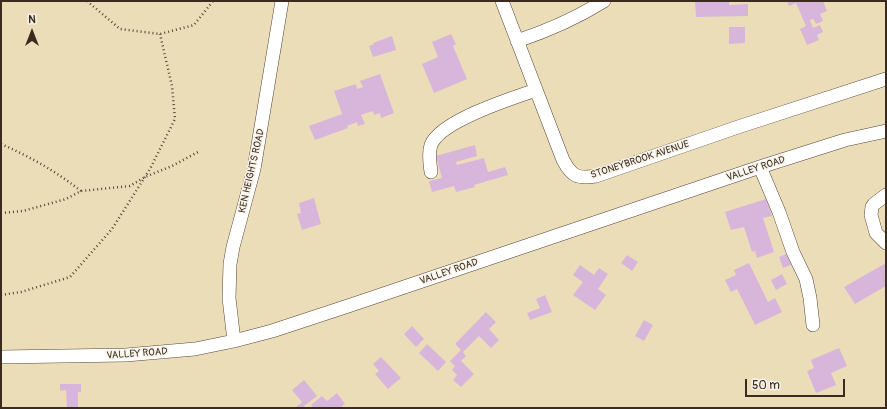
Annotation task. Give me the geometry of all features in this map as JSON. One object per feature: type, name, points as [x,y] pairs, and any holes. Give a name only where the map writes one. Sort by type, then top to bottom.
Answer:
[{"type":"street","name":"KEN HEIGHTS ROAD","points":[[234,341],[229,298],[230,264],[234,241],[254,169],[282,1]]},
{"type":"street","name":"STONEYBROOK AVENUE","points":[[502,1],[564,160],[569,170],[580,177],[596,176],[738,127],[886,79]]},
{"type":"street","points":[[517,41],[571,21],[604,1]]},
{"type":"street","points":[[431,172],[429,158],[430,150],[433,140],[440,133],[487,107],[536,90]]},
{"type":"street","name":"VALLEY ROAD","points":[[1,357],[126,355],[195,349],[234,341],[272,331],[760,167],[845,140],[886,130]]},
{"type":"street","points":[[760,167],[779,212],[793,252],[806,279],[813,325]]},
{"type":"street","points":[[886,196],[874,204],[871,215],[876,233],[886,243]]},
{"type":"path","points":[[88,1],[120,29],[160,34],[194,25],[213,1]]},
{"type":"path","points":[[1,295],[21,292],[70,277],[112,229],[145,177],[175,119],[172,86],[160,34]]},
{"type":"path","points":[[1,144],[41,164],[71,183],[80,191]]},
{"type":"path","points":[[1,213],[23,211],[59,201],[66,199],[80,191],[130,186],[145,177],[172,166],[198,152]]},
{"type":"building","points":[[695,1],[729,1],[729,5],[748,4],[748,16],[696,17]]},
{"type":"building","points":[[787,1],[823,1],[827,11],[820,14],[823,21],[816,24],[813,19],[810,20],[813,28],[820,25],[823,32],[817,35],[819,40],[807,45],[800,29],[806,26],[796,3],[789,6]]},
{"type":"building","points":[[729,27],[745,27],[745,43],[729,44]]},
{"type":"building","points":[[451,34],[456,44],[453,46],[467,79],[434,93],[422,64],[438,57],[432,42]]},
{"type":"building","points":[[392,36],[396,50],[373,57],[369,46]]},
{"type":"building","points":[[380,74],[394,113],[381,118],[380,113],[374,115],[373,111],[361,115],[365,124],[358,126],[357,122],[347,126],[348,128],[315,140],[309,126],[342,114],[334,91],[356,84],[357,89],[363,87],[360,81]]},
{"type":"building","points":[[475,145],[477,156],[456,162],[457,165],[484,158],[488,172],[505,167],[508,175],[456,192],[454,186],[432,192],[429,181],[442,178],[436,156]]},
{"type":"building","points":[[314,198],[321,224],[302,230],[297,214],[301,213],[299,203]]},
{"type":"building","points":[[766,199],[772,216],[763,218],[774,252],[757,258],[755,251],[752,252],[744,227],[731,230],[725,212]]},
{"type":"building","points":[[786,254],[791,265],[783,268],[779,257]]},
{"type":"building","points":[[627,255],[638,262],[632,271],[621,263]]},
{"type":"building","points":[[749,263],[768,302],[775,298],[782,312],[755,325],[737,289],[731,292],[725,280],[736,275],[734,270]]},
{"type":"building","points":[[886,263],[886,286],[855,304],[844,287]]},
{"type":"building","points":[[580,265],[594,275],[599,268],[608,274],[598,289],[606,295],[595,310],[573,295],[583,282],[573,275]]},
{"type":"building","points":[[782,274],[787,284],[776,290],[771,280]]},
{"type":"building","points":[[545,295],[552,312],[530,320],[527,313],[540,308],[536,299]]},
{"type":"building","points":[[486,312],[496,322],[489,329],[499,340],[491,348],[479,336],[463,352],[466,356],[461,361],[474,374],[461,387],[453,380],[457,375],[452,370],[455,366],[450,361],[461,350],[455,344]]},
{"type":"building","points":[[644,320],[653,325],[644,341],[635,336]]},
{"type":"building","points":[[412,326],[424,339],[416,347],[404,334]]},
{"type":"building","points":[[427,344],[446,362],[438,371],[419,353]]},
{"type":"building","points":[[839,348],[847,366],[831,373],[836,385],[816,393],[807,371],[814,368],[811,360]]},
{"type":"building","points":[[381,357],[401,378],[388,389],[375,374],[379,371],[373,364]]},
{"type":"building","points":[[304,380],[317,396],[304,406],[306,408],[295,408],[302,402],[292,390]]},
{"type":"building","points":[[60,384],[81,384],[81,392],[78,392],[78,408],[67,408],[66,390],[60,391]]},
{"type":"building","points":[[337,393],[345,404],[340,408],[314,408],[311,405],[322,396],[327,401]]}]
